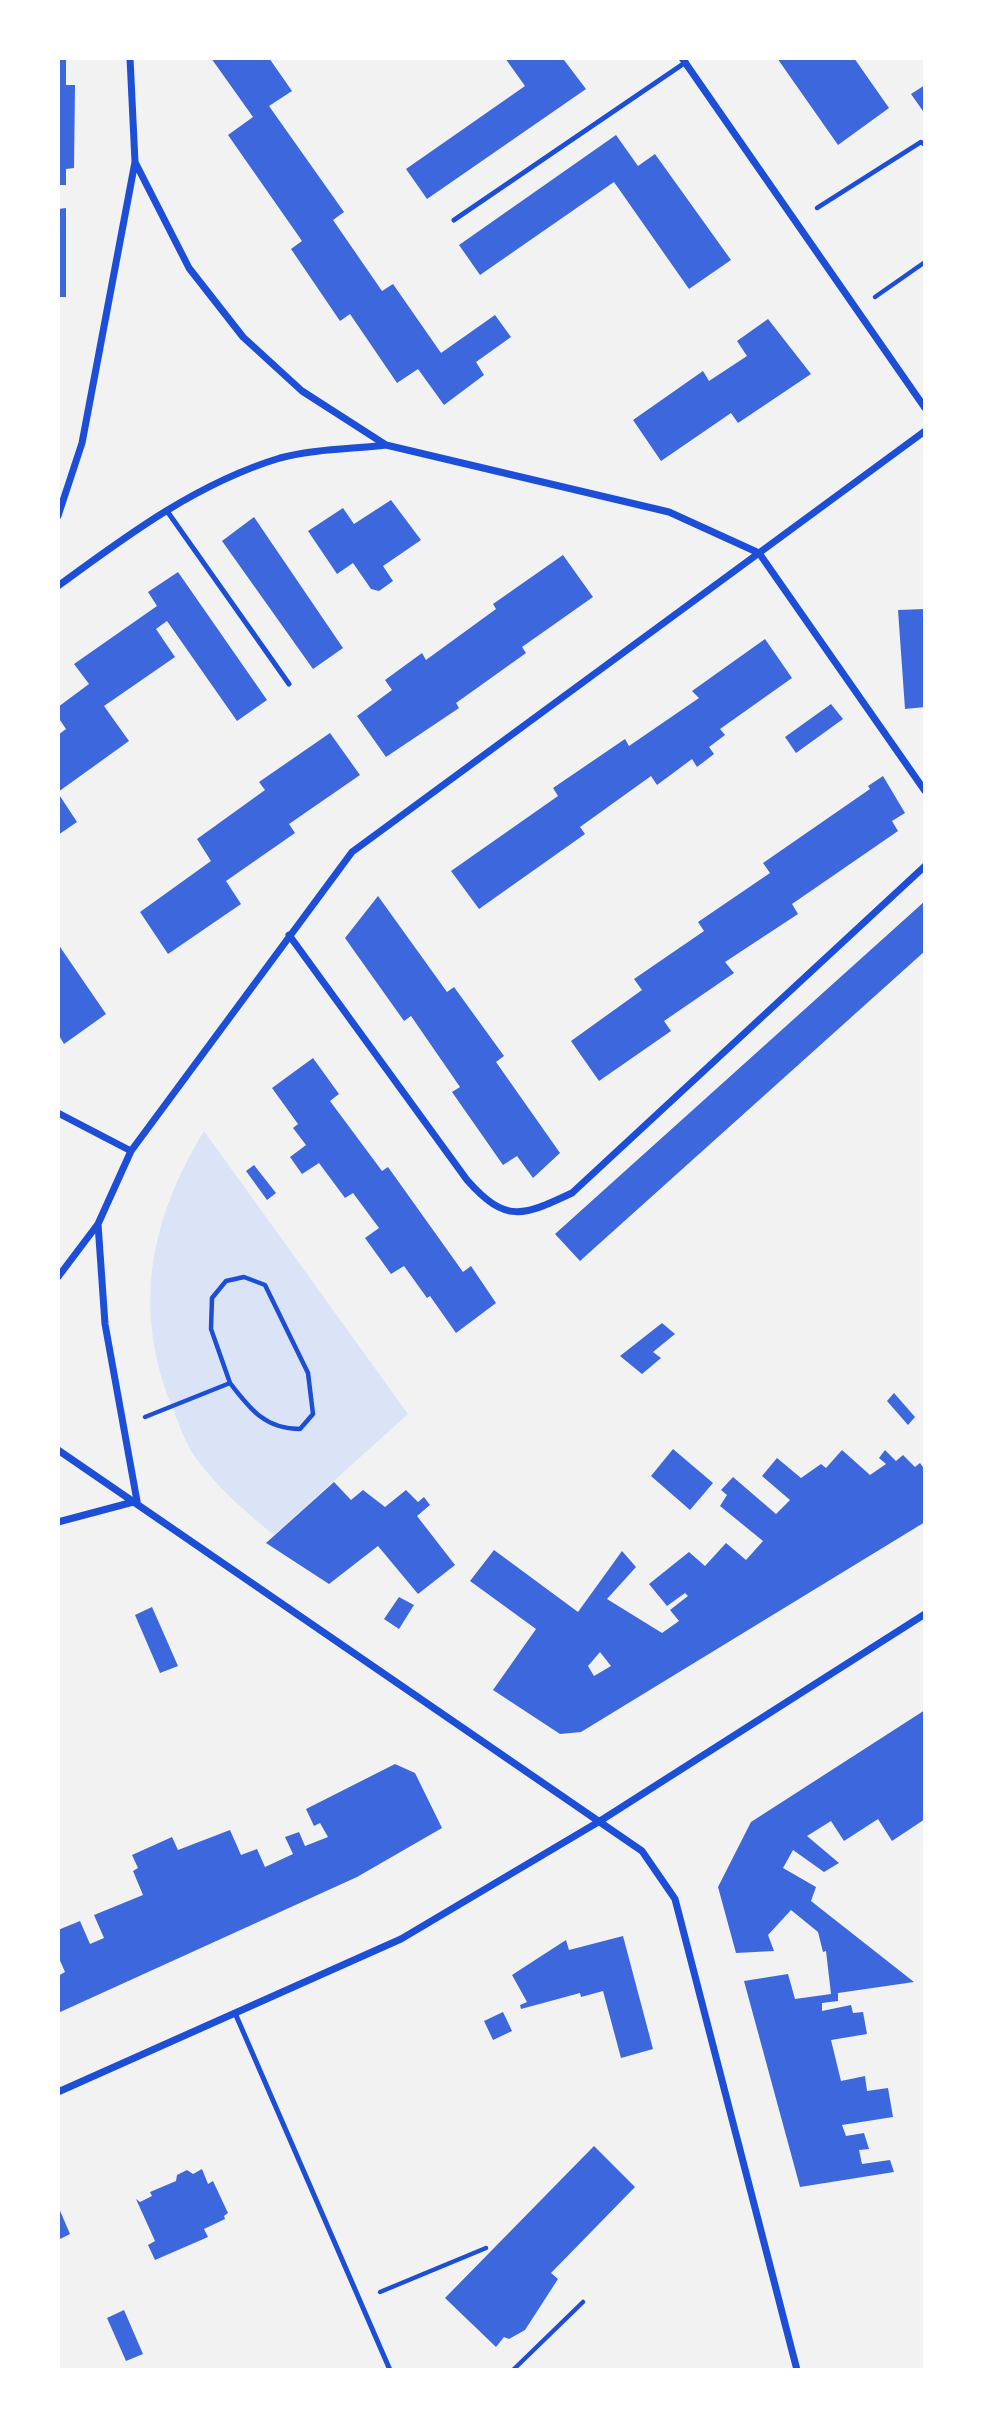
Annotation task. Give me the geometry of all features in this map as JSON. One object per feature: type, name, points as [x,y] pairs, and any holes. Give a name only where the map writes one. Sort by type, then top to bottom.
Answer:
[{"type":"street","points":[[58,516],[82,443],[135,162],[130,58]]},
{"type":"street","points":[[684,60],[925,408]]},
{"type":"street","points":[[135,162],[189,268],[243,337],[302,391],[386,445],[669,512],[760,553],[925,791]]},
{"type":"street","points":[[58,1277],[98,1224],[131,1151],[352,852],[925,431]]},
{"type":"street","points":[[58,586],[167,511],[219,482],[282,458],[386,445]]},
{"type":"street","points":[[289,935],[467,1180],[487,1203],[510,1212],[536,1210],[572,1193],[925,866]]},
{"type":"street","points":[[58,1113],[131,1151]]},
{"type":"street","points":[[98,1224],[105,1324],[137,1501]]},
{"type":"street","points":[[58,1450],[137,1501],[642,1851],[675,1899],[797,2370]]},
{"type":"street","points":[[58,1522],[137,1501]]},
{"type":"street","points":[[58,2092],[401,1939],[600,1821],[925,1614]]},
{"type":"lane","points":[[453,220],[684,60]]},
{"type":"lane","points":[[167,511],[289,684]]},
{"type":"lane","points":[[235,2013],[390,2370]]},
{"type":"path","points":[[796,222],[921,142],[925,145]]},
{"type":"path","points":[[857,310],[925,262]]},
{"type":"path","points":[[244,1277],[265,1285],[308,1373],[313,1414],[300,1429],[280,1429],[254,1415],[230,1383],[211,1329],[212,1298],[226,1281],[244,1277]]},
{"type":"path","points":[[122,1426],[230,1383]]},
{"type":"path","points":[[360,2300],[486,2248]]},
{"type":"path","points":[[513,2370],[583,2302]]},
{"type":"shaded area","points":[[204,1131],[408,1414],[274,1535],[222,1489],[191,1451],[159,1368],[152,1332],[150,1297],[160,1230],[171,1197]]},
{"type":"building","points":[[58,58],[66,58],[66,85],[75,85],[74,168],[66,169],[66,185],[58,185]]},
{"type":"building","points":[[211,58],[269,58],[292,91],[269,106],[344,212],[333,220],[382,291],[393,284],[441,353],[495,315],[511,337],[476,362],[484,375],[444,405],[418,369],[397,383],[350,314],[340,321],[291,249],[302,241],[228,135],[253,117]]},
{"type":"building","points":[[505,58],[567,58],[564,60],[586,89],[427,199],[406,169],[525,86]]},
{"type":"building","points":[[777,58],[854,58],[889,108],[838,145]]},
{"type":"building","points":[[925,85],[925,114],[911,94]]},
{"type":"building","points":[[616,135],[638,166],[655,154],[731,260],[689,289],[614,182],[480,275],[459,245]]},
{"type":"building","points":[[66,208],[66,297],[58,297],[58,209]]},
{"type":"building","points":[[768,319],[811,374],[738,423],[731,413],[661,461],[633,420],[703,371],[709,381],[747,356],[737,341]]},
{"type":"building","points":[[391,500],[421,540],[383,566],[393,581],[379,591],[371,589],[353,563],[337,574],[308,531],[343,508],[354,524]]},
{"type":"building","points":[[254,517],[343,648],[313,669],[222,541]]},
{"type":"building","points":[[563,555],[593,597],[522,647],[526,653],[456,703],[459,708],[386,757],[357,716],[392,690],[385,680],[422,653],[426,660],[496,609],[493,604]]},
{"type":"building","points":[[178,572],[267,700],[237,721],[167,621],[156,629],[175,657],[104,706],[129,741],[58,792],[58,735],[66,729],[58,717],[58,707],[89,684],[74,664],[157,606],[148,592]]},
{"type":"building","points":[[925,609],[925,707],[905,709],[898,610]]},
{"type":"building","points":[[765,639],[792,678],[720,729],[725,735],[709,747],[714,754],[697,767],[692,759],[657,785],[651,776],[580,827],[585,834],[479,909],[451,871],[558,796],[553,788],[625,739],[629,746],[699,698],[692,691]]},
{"type":"building","points":[[831,704],[843,719],[796,753],[785,737]]},
{"type":"building","points":[[330,733],[360,775],[289,824],[295,833],[226,881],[241,904],[168,954],[140,912],[211,861],[197,839],[265,790],[259,782]]},
{"type":"building","points":[[883,776],[905,813],[892,821],[898,831],[792,904],[798,914],[725,962],[734,973],[664,1021],[671,1031],[599,1081],[571,1041],[642,990],[634,979],[704,931],[698,922],[770,873],[763,863],[870,789],[868,786]]},
{"type":"building","points":[[58,793],[77,822],[58,835]]},
{"type":"building","points":[[378,896],[447,992],[454,987],[504,1056],[496,1062],[560,1153],[533,1178],[517,1156],[503,1165],[452,1092],[460,1087],[411,1016],[404,1021],[345,938]]},
{"type":"building","points":[[925,901],[925,951],[580,1261],[555,1234]]},
{"type":"building","points":[[58,944],[106,1014],[64,1044],[58,1034]]},
{"type":"building","points":[[313,1058],[339,1094],[330,1101],[382,1171],[388,1167],[463,1272],[471,1266],[496,1303],[456,1333],[430,1296],[427,1298],[404,1266],[391,1274],[365,1238],[379,1228],[353,1193],[345,1198],[319,1163],[302,1174],[290,1157],[306,1145],[293,1128],[298,1124],[272,1088]]},
{"type":"building","points":[[254,1165],[276,1193],[267,1200],[246,1171]]},
{"type":"building","points":[[662,1323],[675,1334],[653,1352],[661,1358],[642,1374],[620,1356]]},
{"type":"building","points":[[894,1393],[915,1417],[908,1425],[887,1401]]},
{"type":"building","points":[[673,1449],[713,1483],[690,1510],[651,1476]]},
{"type":"building","points":[[842,1450],[870,1475],[886,1464],[879,1458],[885,1450],[896,1461],[903,1455],[915,1467],[920,1463],[925,1470],[925,1522],[581,1732],[560,1734],[493,1690],[536,1629],[470,1581],[494,1550],[578,1612],[622,1551],[636,1567],[607,1599],[662,1633],[679,1621],[670,1610],[688,1596],[685,1593],[667,1606],[649,1584],[689,1552],[705,1566],[726,1543],[746,1560],[763,1541],[720,1506],[727,1495],[721,1490],[733,1477],[776,1514],[790,1500],[762,1476],[777,1458],[801,1478],[821,1464],[826,1468]],"holes":[[[600,1652],[611,1666],[594,1676],[588,1666]]]},
{"type":"building","points":[[334,1482],[351,1500],[363,1490],[385,1507],[406,1490],[418,1502],[424,1497],[430,1505],[417,1516],[455,1565],[418,1594],[378,1546],[329,1584],[266,1543]]},
{"type":"building","points":[[399,1597],[414,1605],[399,1629],[384,1619]]},
{"type":"building","points":[[152,1607],[178,1666],[160,1673],[135,1615]]},
{"type":"building","points":[[925,1710],[925,1819],[892,1841],[878,1819],[844,1841],[831,1821],[807,1836],[839,1863],[824,1872],[793,1850],[783,1868],[816,1887],[811,1901],[914,1982],[838,1993],[838,2001],[822,2003],[822,2011],[851,2005],[853,2013],[863,2012],[867,2034],[831,2040],[841,2081],[865,2076],[867,2091],[888,2088],[893,2117],[842,2125],[846,2136],[864,2133],[869,2149],[859,2150],[862,2164],[890,2160],[894,2172],[800,2187],[744,1981],[788,1974],[795,1999],[831,1994],[826,1951],[823,1952],[818,1932],[791,1910],[768,1935],[774,1951],[736,1953],[718,1887],[751,1822]]},
{"type":"building","points":[[395,1764],[415,1773],[442,1828],[357,1877],[58,2013],[58,1976],[65,1972],[58,1956],[58,1930],[80,1921],[90,1944],[104,1938],[94,1915],[143,1895],[133,1871],[138,1868],[132,1855],[172,1837],[178,1850],[230,1830],[241,1855],[257,1849],[265,1867],[293,1854],[285,1837],[299,1832],[305,1846],[328,1837],[320,1823],[314,1826],[306,1809]]},
{"type":"building","points":[[623,1936],[653,2049],[621,2058],[603,1991],[581,1997],[580,1993],[521,2009],[520,2005],[527,2002],[512,1975],[566,1940],[569,1950]]},
{"type":"building","points":[[503,2012],[512,2031],[493,2040],[484,2021]]},
{"type":"building","points":[[594,2146],[635,2187],[551,2273],[558,2279],[525,2330],[509,2339],[504,2337],[496,2347],[445,2298]]},
{"type":"building","points":[[202,2169],[208,2184],[213,2181],[228,2213],[224,2216],[225,2219],[204,2229],[208,2237],[155,2260],[148,2245],[155,2241],[136,2199],[140,2202],[152,2196],[150,2192],[176,2181],[177,2175],[187,2170],[193,2174]]},
{"type":"building","points":[[58,2206],[70,2234],[58,2240]]},
{"type":"building","points":[[124,2310],[143,2354],[126,2361],[107,2318]]}]
